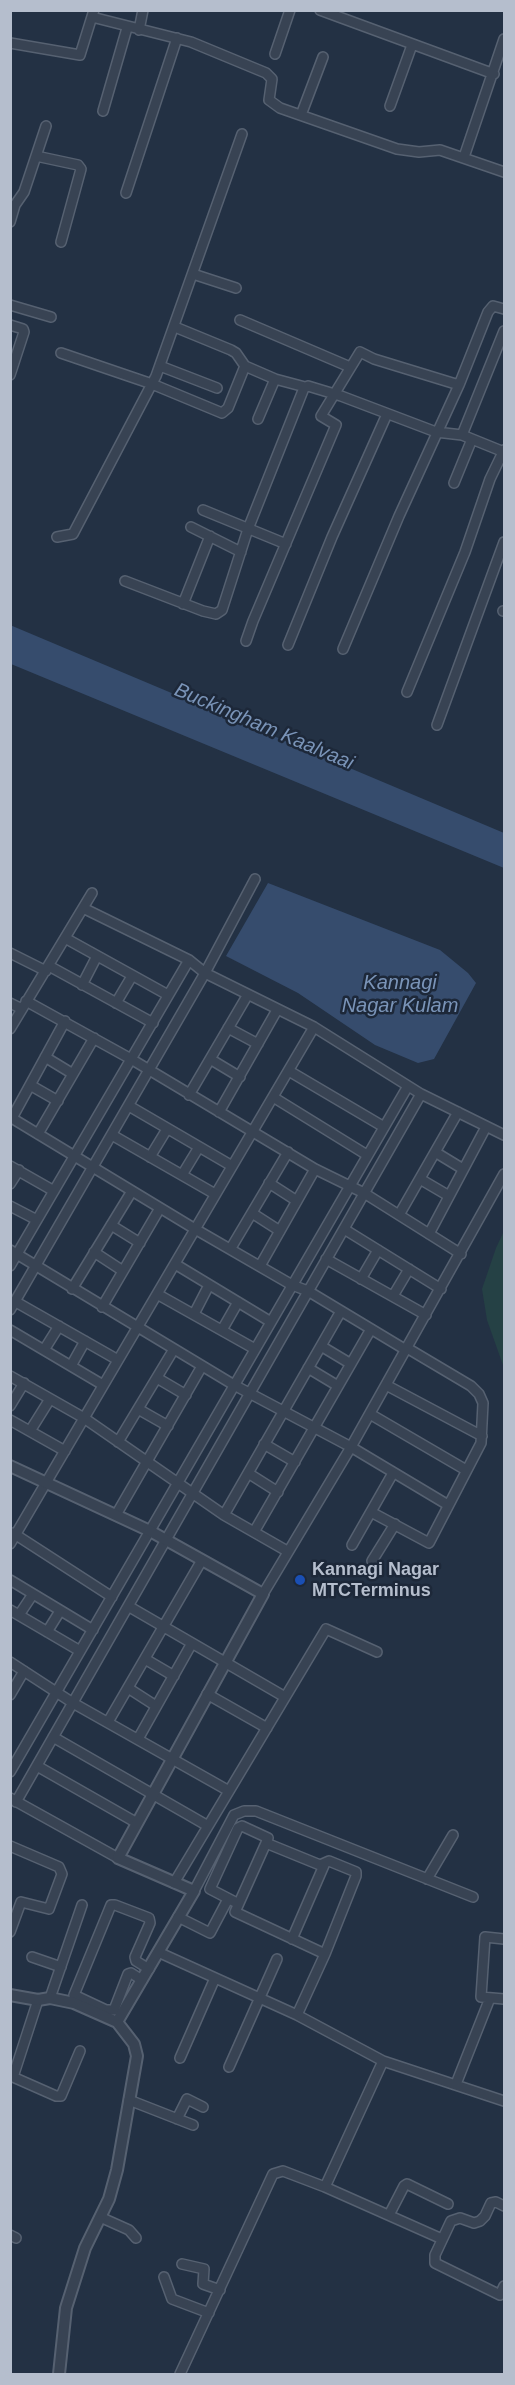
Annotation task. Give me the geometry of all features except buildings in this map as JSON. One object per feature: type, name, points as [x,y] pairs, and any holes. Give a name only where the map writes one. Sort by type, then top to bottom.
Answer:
[{"type":"street","points":[[139,30],[143,10]]},
{"type":"street","points":[[275,54],[290,10]]},
{"type":"street","points":[[320,10],[494,74]]},
{"type":"street","points":[[10,43],[80,55],[93,14],[127,28],[177,38],[268,74],[272,79],[269,100],[280,108],[397,149],[420,152],[440,150],[504,172]]},
{"type":"street","points":[[103,111],[127,28]]},
{"type":"street","points":[[126,193],[177,38]]},
{"type":"street","points":[[464,157],[504,39]]},
{"type":"street","points":[[390,106],[412,45]]},
{"type":"street","points":[[301,115],[323,57]]},
{"type":"street","points":[[10,222],[15,205],[24,192],[46,126]]},
{"type":"street","points":[[57,537],[73,534],[152,384],[175,327],[242,134]]},
{"type":"street","points":[[36,156],[78,165],[81,169],[61,242]]},
{"type":"street","points":[[193,274],[236,288]]},
{"type":"street","points":[[10,305],[51,317]]},
{"type":"street","points":[[343,649],[436,432],[459,385],[488,312],[493,306],[504,309]]},
{"type":"street","points":[[240,320],[350,367]]},
{"type":"street","points":[[10,325],[24,331],[10,375]]},
{"type":"street","points":[[175,327],[231,350],[245,366],[274,379],[338,394],[436,432],[467,437],[504,451],[490,479],[465,552],[407,692]]},
{"type":"street","points":[[454,483],[467,437],[504,331]]},
{"type":"street","points":[[246,641],[252,621],[336,425],[321,416],[338,394],[350,367],[360,352],[459,385]]},
{"type":"street","points":[[61,353],[152,384],[224,413],[245,366]]},
{"type":"street","points":[[160,366],[217,388]]},
{"type":"street","points":[[258,419],[274,379]]},
{"type":"street","points":[[125,581],[183,604],[216,614],[222,610],[248,529],[305,387]]},
{"type":"street","points":[[288,645],[332,537],[387,414]]},
{"type":"street","points":[[203,510],[286,544]]},
{"type":"street","points":[[191,527],[241,552]]},
{"type":"street","points":[[183,604],[210,536]]},
{"type":"street","points":[[437,725],[504,542]]},
{"type":"street","points":[[118,1359],[58,1326],[13,1306],[205,973],[255,879]]},
{"type":"street","points":[[10,1029],[92,893]]},
{"type":"street","points":[[83,908],[189,960],[205,973],[314,1028],[421,1094],[504,1135]]},
{"type":"street","points":[[65,938],[168,995]]},
{"type":"street","points":[[10,953],[82,985],[153,1023]]},
{"type":"street","points":[[82,985],[97,956]]},
{"type":"street","points":[[10,1266],[14,1252],[37,1220],[189,960]]},
{"type":"street","points":[[116,1003],[132,976]]},
{"type":"street","points":[[189,1095],[248,996]]},
{"type":"street","points":[[10,1003],[24,1005],[65,1021],[315,1170],[364,1193],[461,1254]]},
{"type":"street","points":[[219,1112],[277,1010]]},
{"type":"street","points":[[65,1021],[11,1118],[195,1229],[292,1285],[308,1291],[471,1386],[479,1394],[483,1403],[482,1436],[478,1449],[429,1543],[371,1512]]},
{"type":"street","points":[[228,1028],[258,1044]]},
{"type":"street","points":[[10,1544],[13,1533],[65,1451],[314,1028]]},
{"type":"street","points":[[38,1134],[94,1038]]},
{"type":"street","points":[[45,1057],[73,1074]]},
{"type":"street","points":[[210,1059],[240,1077]]},
{"type":"street","points":[[289,1071],[384,1127]]},
{"type":"street","points":[[30,1085],[58,1101]]},
{"type":"street","points":[[10,1772],[408,1086]]},
{"type":"street","points":[[194,1891],[118,1858],[13,1800],[37,1766],[421,1094]]},
{"type":"street","points":[[273,1097],[368,1155]]},
{"type":"street","points":[[129,1106],[232,1166]]},
{"type":"street","points":[[399,1215],[458,1112]]},
{"type":"street","points":[[429,1234],[486,1127]]},
{"type":"street","points":[[150,1157],[167,1129]]},
{"type":"street","points":[[112,1135],[215,1194]]},
{"type":"street","points":[[182,1175],[199,1147]]},
{"type":"street","points":[[231,1248],[288,1152]]},
{"type":"street","points":[[435,1152],[463,1169]]},
{"type":"street","points":[[10,1184],[15,1168],[54,1191]]},
{"type":"street","points":[[260,1266],[315,1170]]},
{"type":"street","points":[[118,1858],[287,1551],[370,1414],[504,1174]]},
{"type":"street","points":[[420,1179],[449,1196]]},
{"type":"street","points":[[269,1184],[297,1201]]},
{"type":"street","points":[[72,1289],[132,1191]]},
{"type":"street","points":[[10,1206],[37,1220]]},
{"type":"street","points":[[102,1307],[160,1208]]},
{"type":"street","points":[[252,1213],[280,1231]]},
{"type":"street","points":[[111,1225],[140,1243]]},
{"type":"street","points":[[344,1229],[441,1289]]},
{"type":"street","points":[[361,1279],[378,1250]]},
{"type":"street","points":[[14,1252],[35,1267],[234,1385],[351,1447],[448,1505]]},
{"type":"street","points":[[94,1252],[123,1271]]},
{"type":"street","points":[[326,1259],[426,1315]]},
{"type":"street","points":[[175,1264],[271,1322]]},
{"type":"street","points":[[393,1296],[409,1269]]},
{"type":"street","points":[[194,1314],[209,1285]]},
{"type":"street","points":[[157,1294],[255,1349]]},
{"type":"street","points":[[222,1330],[238,1302]]},
{"type":"street","points":[[224,1515],[341,1311]]},
{"type":"street","points":[[44,1350],[58,1326]]},
{"type":"street","points":[[255,1532],[371,1329]]},
{"type":"street","points":[[10,1330],[103,1385]]},
{"type":"street","points":[[71,1366],[85,1341]]},
{"type":"street","points":[[321,1346],[351,1364]]},
{"type":"street","points":[[118,1442],[174,1349]]},
{"type":"street","points":[[116,1515],[202,1366]]},
{"type":"street","points":[[308,1368],[338,1386]]},
{"type":"street","points":[[10,1376],[84,1418],[224,1515],[287,1551]]},
{"type":"street","points":[[157,1378],[186,1395]]},
{"type":"street","points":[[10,1406],[24,1383]]},
{"type":"street","points":[[386,1385],[482,1436]]},
{"type":"street","points":[[30,1431],[50,1399]]},
{"type":"street","points":[[138,1409],[168,1426]]},
{"type":"street","points":[[370,1414],[466,1470]]},
{"type":"street","points":[[10,1420],[65,1451]]},
{"type":"street","points":[[264,1444],[295,1462]]},
{"type":"street","points":[[10,1467],[150,1531],[263,1594]]},
{"type":"street","points":[[248,1473],[278,1492]]},
{"type":"street","points":[[352,1545],[393,1473]]},
{"type":"street","points":[[372,1561],[395,1524]]},
{"type":"street","points":[[13,1533],[112,1597]]},
{"type":"street","points":[[108,1722],[202,1560]]},
{"type":"street","points":[[10,1580],[93,1630]]},
{"type":"street","points":[[20,1615],[33,1594]]},
{"type":"street","points":[[128,1606],[285,1697]]},
{"type":"street","points":[[10,1610],[80,1652]]},
{"type":"street","points":[[47,1632],[60,1611]]},
{"type":"street","points":[[174,1883],[326,1629],[377,1652]]},
{"type":"street","points":[[138,1739],[192,1643]]},
{"type":"street","points":[[145,1659],[174,1676]]},
{"type":"street","points":[[10,1662],[56,1693],[229,1791]]},
{"type":"street","points":[[10,1695],[24,1671]]},
{"type":"street","points":[[128,1688],[156,1706]]},
{"type":"street","points":[[207,1694],[267,1728]]},
{"type":"street","points":[[53,1737],[208,1826]]},
{"type":"street","points":[[37,1766],[137,1823]]},
{"type":"street","points":[[117,2022],[194,1891],[234,1815],[244,1810],[256,1811],[472,1897]]},
{"type":"street","points":[[178,1917],[210,1933],[233,1901],[276,1819]]},
{"type":"street","points":[[233,1901],[210,1890],[238,1828],[242,1826],[320,1865],[330,1861],[356,1872],[357,1876],[325,1954],[297,2015]]},
{"type":"street","points":[[427,1879],[453,1835]]},
{"type":"street","points":[[10,1846],[62,1870],[49,1909],[10,1898]]},
{"type":"street","points":[[292,1939],[325,1863]]},
{"type":"street","points":[[233,1901],[237,1913],[325,1954]]},
{"type":"street","points":[[10,1932],[21,1902]]},
{"type":"street","points":[[50,1998],[82,1905]]},
{"type":"street","points":[[111,1905],[149,1918],[150,1923],[128,1974],[114,2010],[106,2010],[74,1995],[111,1905]]},
{"type":"street","points":[[504,1939],[485,1937],[481,1997],[504,1999]]},
{"type":"street","points":[[158,1952],[297,2015],[383,2061],[504,2101]]},
{"type":"street","points":[[32,1957],[61,1967]]},
{"type":"street","points":[[135,1957],[136,1961],[148,1969]]},
{"type":"street","points":[[229,2067],[277,1959]]},
{"type":"street","points":[[128,1974],[131,1973],[142,1980]]},
{"type":"street","points":[[180,2058],[215,1978]]},
{"type":"street","points":[[10,1995],[38,2000],[50,1998],[74,2003],[117,2022],[134,2044],[137,2056],[117,2170],[109,2199],[85,2248],[66,2308],[60,2374]]},
{"type":"street","points":[[456,2084],[489,1998]]},
{"type":"street","points":[[38,2000],[12,2076],[56,2096],[61,2096],[80,2051]]},
{"type":"street","points":[[326,2187],[383,2061]]},
{"type":"street","points":[[177,2119],[187,2099],[203,2107]]},
{"type":"street","points":[[129,2100],[193,2125]]},
{"type":"street","points":[[180,2374],[273,2174],[283,2171],[326,2187],[442,2239]]},
{"type":"street","points":[[389,2215],[407,2184],[448,2204]]},
{"type":"street","points":[[503,2293],[435,2263],[435,2255],[451,2221],[460,2218],[474,2223],[485,2216],[491,2203],[496,2202],[504,2206]]},
{"type":"street","points":[[100,2217],[129,2230],[136,2238]]},
{"type":"street","points":[[182,2264],[204,2269],[203,2284],[220,2290]]},
{"type":"street","points":[[164,2277],[172,2300],[209,2313]]},
{"type":"green space","points":[[504,1231],[504,1368],[487,1320],[482,1289]]},
{"type":"water","points":[[10,625],[504,833],[504,868],[11,664]]},
{"type":"water","name":"Kannagi Nagar Kulam","points":[[268,883],[440,950],[468,973],[476,983],[434,1059],[418,1063],[375,1045],[298,993],[226,956]]},
{"type":"place","name":"Kannagi Nagar MTCTerminus","points":[[300,1580]]},
{"type":"water label","name":"Buckingham Kaalvaai","points":[[264,727]]}]
